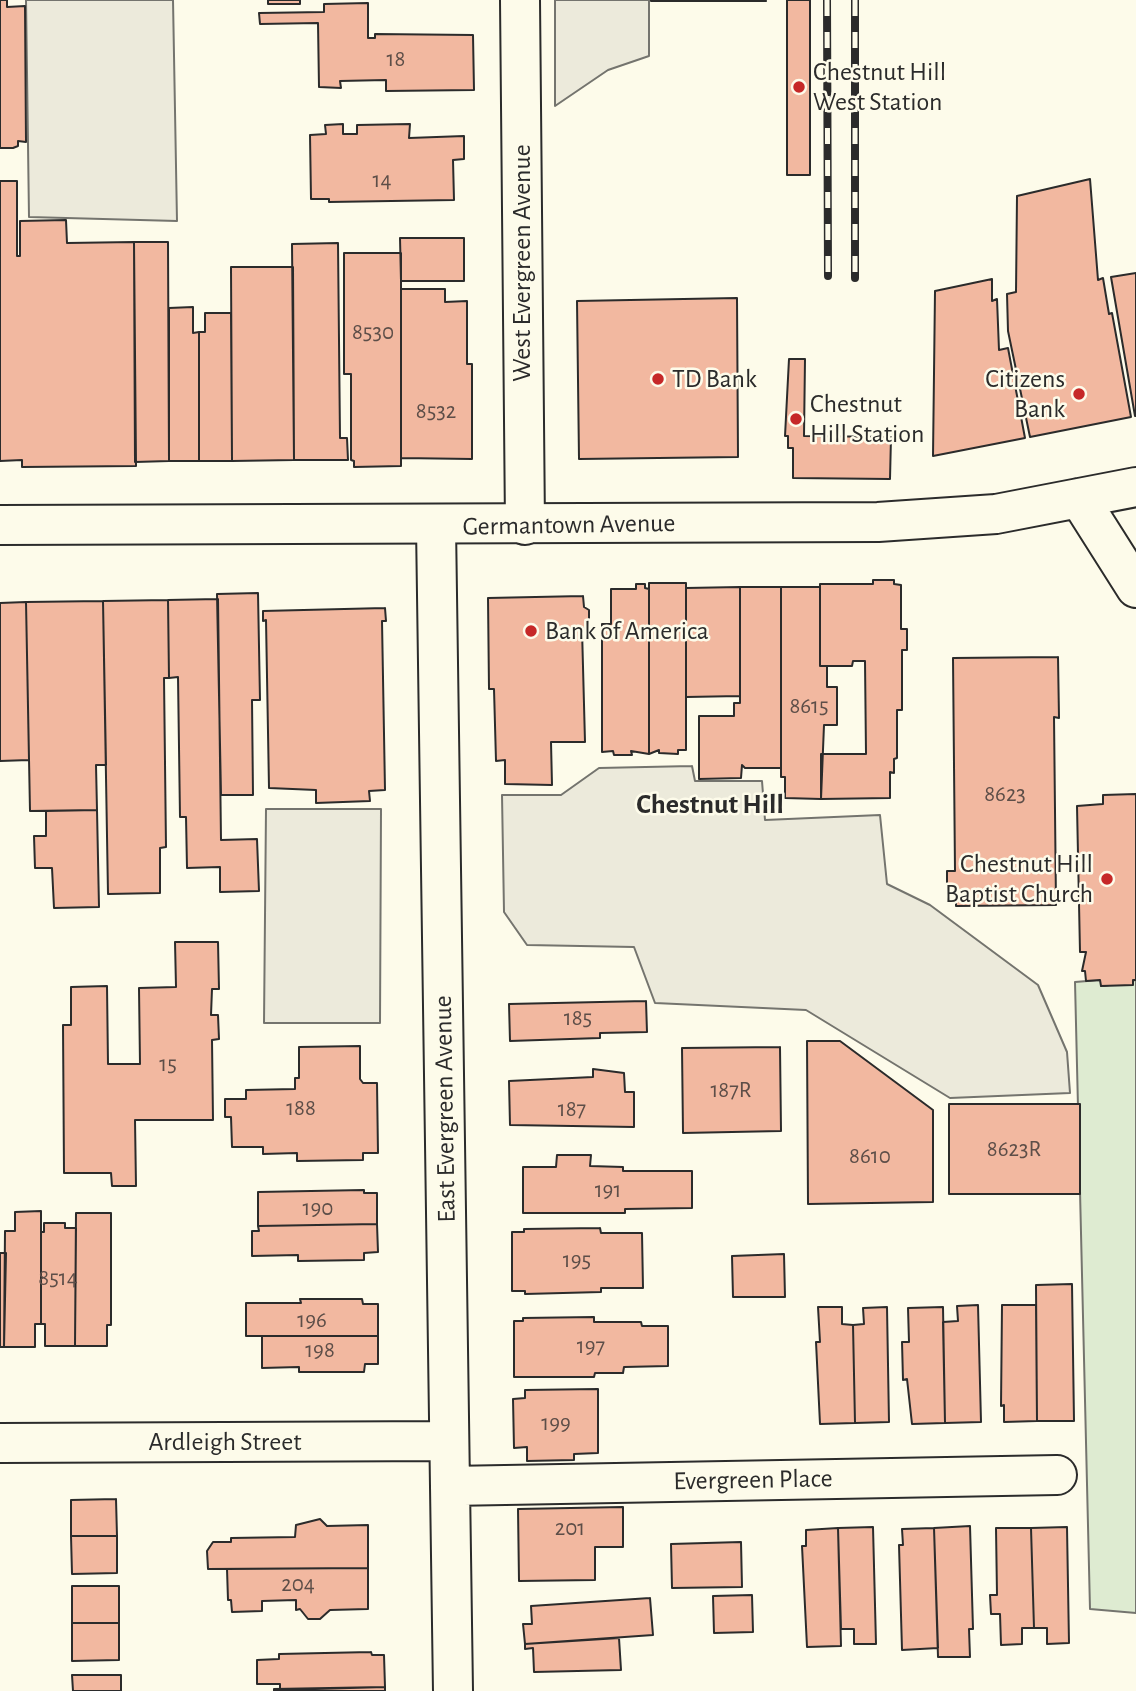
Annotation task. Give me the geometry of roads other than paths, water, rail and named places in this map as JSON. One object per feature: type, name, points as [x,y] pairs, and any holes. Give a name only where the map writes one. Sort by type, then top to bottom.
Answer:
[{"type":"street","name":"West Evergreen Avenue","points":[[520,0],[524,525]]},
{"type":"street","name":"Germantown Avenue","points":[[0,525],[436,526],[927,520],[996,514],[1136,487]]},
{"type":"street","points":[[1079,498],[1136,588]]},
{"type":"street","name":"East Evergreen Avenue","points":[[436,526],[453,1691]]},
{"type":"street","name":"Ardleigh Street","points":[[0,1443],[449,1440]]},
{"type":"street","name":"Evergreen Place","points":[[450,1486],[1057,1475]]},
{"type":"railway","points":[[827,0],[828,276]]},
{"type":"railway","points":[[855,0],[855,278]]},
{"type":"place","name":"Chestnut Hill West Station","points":[[799,87]]},
{"type":"place","name":"TD Bank","points":[[658,379]]},
{"type":"place","name":"Citizens Bank","points":[[1079,394]]},
{"type":"place","name":"Chestnut Hill Station","points":[[796,419]]},
{"type":"place","name":"Bank of America","points":[[531,631]]},
{"type":"place","name":"Chestnut Hill Baptist Church","points":[[1107,879]]},
{"type":"district","name":"Chestnut Hill","points":[[710,805]]}]
